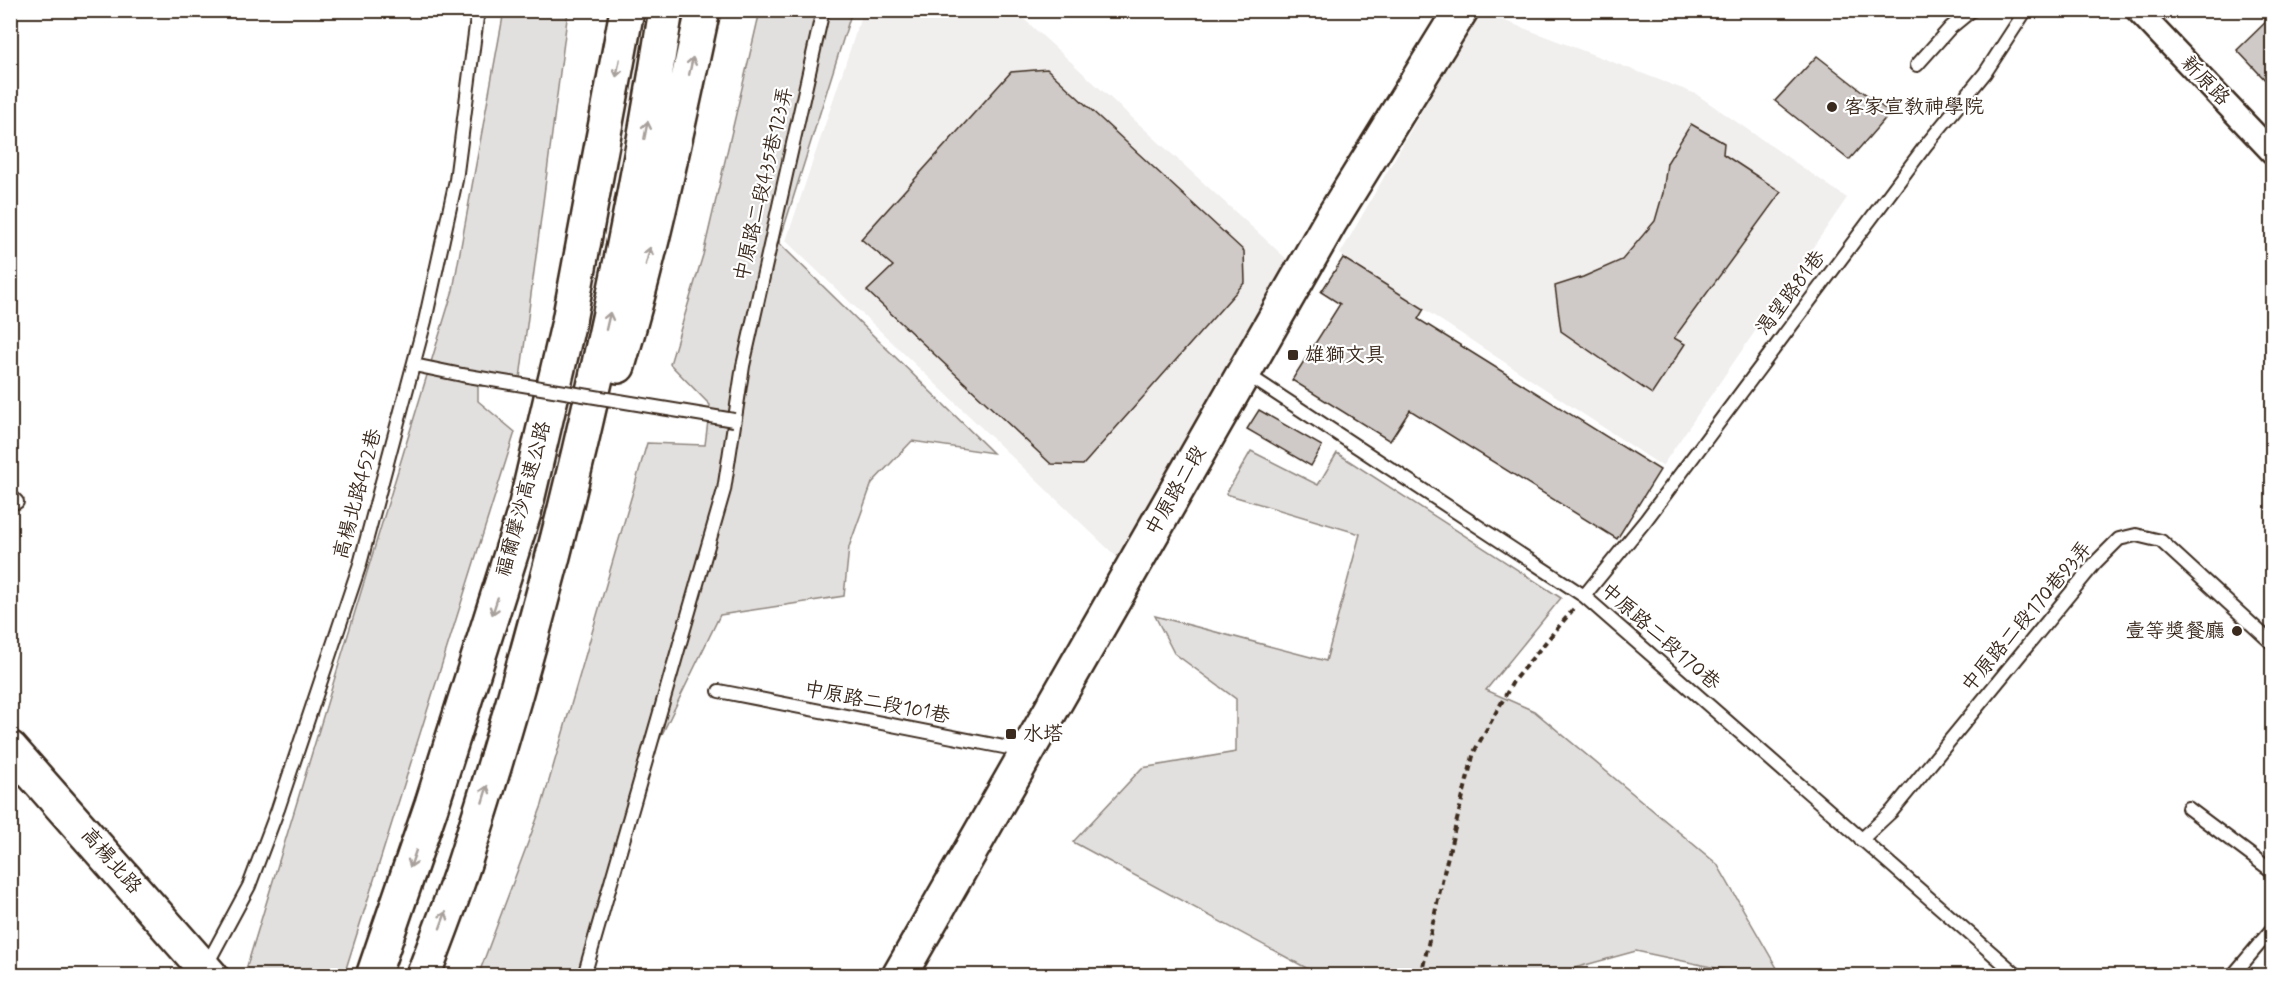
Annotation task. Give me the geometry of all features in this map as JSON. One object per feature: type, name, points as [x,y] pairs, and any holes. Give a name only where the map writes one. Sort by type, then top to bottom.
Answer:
[{"type":"main road","name":"福爾摩沙高速公路","points":[[373,975],[432,804],[524,513],[569,321],[624,36],[627,10]]},
{"type":"main road","name":"福爾摩沙高速公路","points":[[423,975],[469,850],[527,654],[566,505],[613,299],[651,104],[666,10]]},
{"type":"main road","points":[[527,654],[597,437],[632,319],[667,180],[703,10]]},
{"type":"main road","name":"中原路二段","points":[[899,975],[1330,222],[1461,10]]},
{"type":"main road","name":"高楊北路","points":[[10,748],[205,973]]},
{"type":"street","name":"新原路","points":[[2137,10],[2272,152]]},
{"type":"lane","name":"高楊北路452巷","points":[[205,973],[249,886],[278,809],[360,564],[425,321],[456,180],[478,10]]},
{"type":"lane","name":"中原路二段435巷123弄","points":[[584,975],[724,490],[743,366],[823,10]]},
{"type":"lane","points":[[1917,65],[1950,28],[1972,10]]},
{"type":"lane","name":"渴望路81巷","points":[[1584,596],[1646,520],[1926,145],[1985,73],[2026,10]]},
{"type":"lane","points":[[414,365],[734,420]]},
{"type":"lane","name":"中原路二段170巷","points":[[1244,372],[1584,596],[2018,975]]},
{"type":"lane","name":"中原路二段170巷93弄","points":[[1861,840],[1892,811],[2096,562],[2119,539],[2136,535],[2161,541],[2272,643]]},
{"type":"lane","name":"中原路二段101巷","points":[[719,691],[1026,752]]},
{"type":"lane","points":[[2188,808],[2272,871]]},
{"type":"lane","points":[[2234,974],[2272,930]]},
{"type":"path","points":[[1422,975],[1445,868],[1474,752],[1514,680],[1584,596]]},
{"type":"shaded area","points":[[1014,10],[1289,261],[1123,563],[786,241],[863,11]]},
{"type":"shaded area","points":[[504,11],[568,11],[519,386],[478,386],[478,401],[515,432],[344,975],[244,976],[453,290]]},
{"type":"shaded area","points":[[760,11],[852,11],[779,243],[993,453],[912,441],[872,483],[849,547],[844,596],[720,615],[651,757],[591,975],[478,976],[542,805],[647,443],[705,445],[710,405],[670,364],[703,255]]},
{"type":"shaded area","points":[[1479,11],[1696,94],[1847,198],[1662,466],[1340,254]]},
{"type":"shaded area","points":[[1251,451],[1318,485],[1337,453],[1561,598],[1486,690],[1534,711],[1717,864],[1781,975],[1749,975],[1636,951],[1549,975],[1333,975],[1310,970],[1073,842],[1142,768],[1236,752],[1236,699],[1174,653],[1155,616],[1326,661],[1360,534],[1226,494]]},
{"type":"building","points":[[2272,16],[2272,87],[2237,50]]},
{"type":"building","name":"客家宣教神學院","points":[[1817,56],[1890,113],[1849,160],[1775,101]]},
{"type":"building","points":[[1047,69],[1244,251],[1245,282],[1083,465],[1051,464],[867,291],[893,266],[861,239],[1011,72]]},
{"type":"building","points":[[1691,124],[1724,143],[1723,154],[1781,192],[1674,338],[1685,344],[1652,394],[1561,331],[1555,286],[1622,260],[1655,221],[1663,193],[1667,163]]},
{"type":"building","points":[[1343,258],[1424,309],[1418,319],[1660,470],[1617,539],[1410,410],[1390,441],[1292,380],[1340,304],[1321,292]]},
{"type":"building","points":[[1259,410],[1322,446],[1311,466],[1247,429]]},
{"type":"place","name":"客家宣教神學院","points":[[1832,107]]},
{"type":"place","name":"雄獅文具","points":[[1293,355]]},
{"type":"place","name":"壹等獎餐廳","points":[[2237,631]]},
{"type":"place","name":"水塔","points":[[1011,734]]}]
